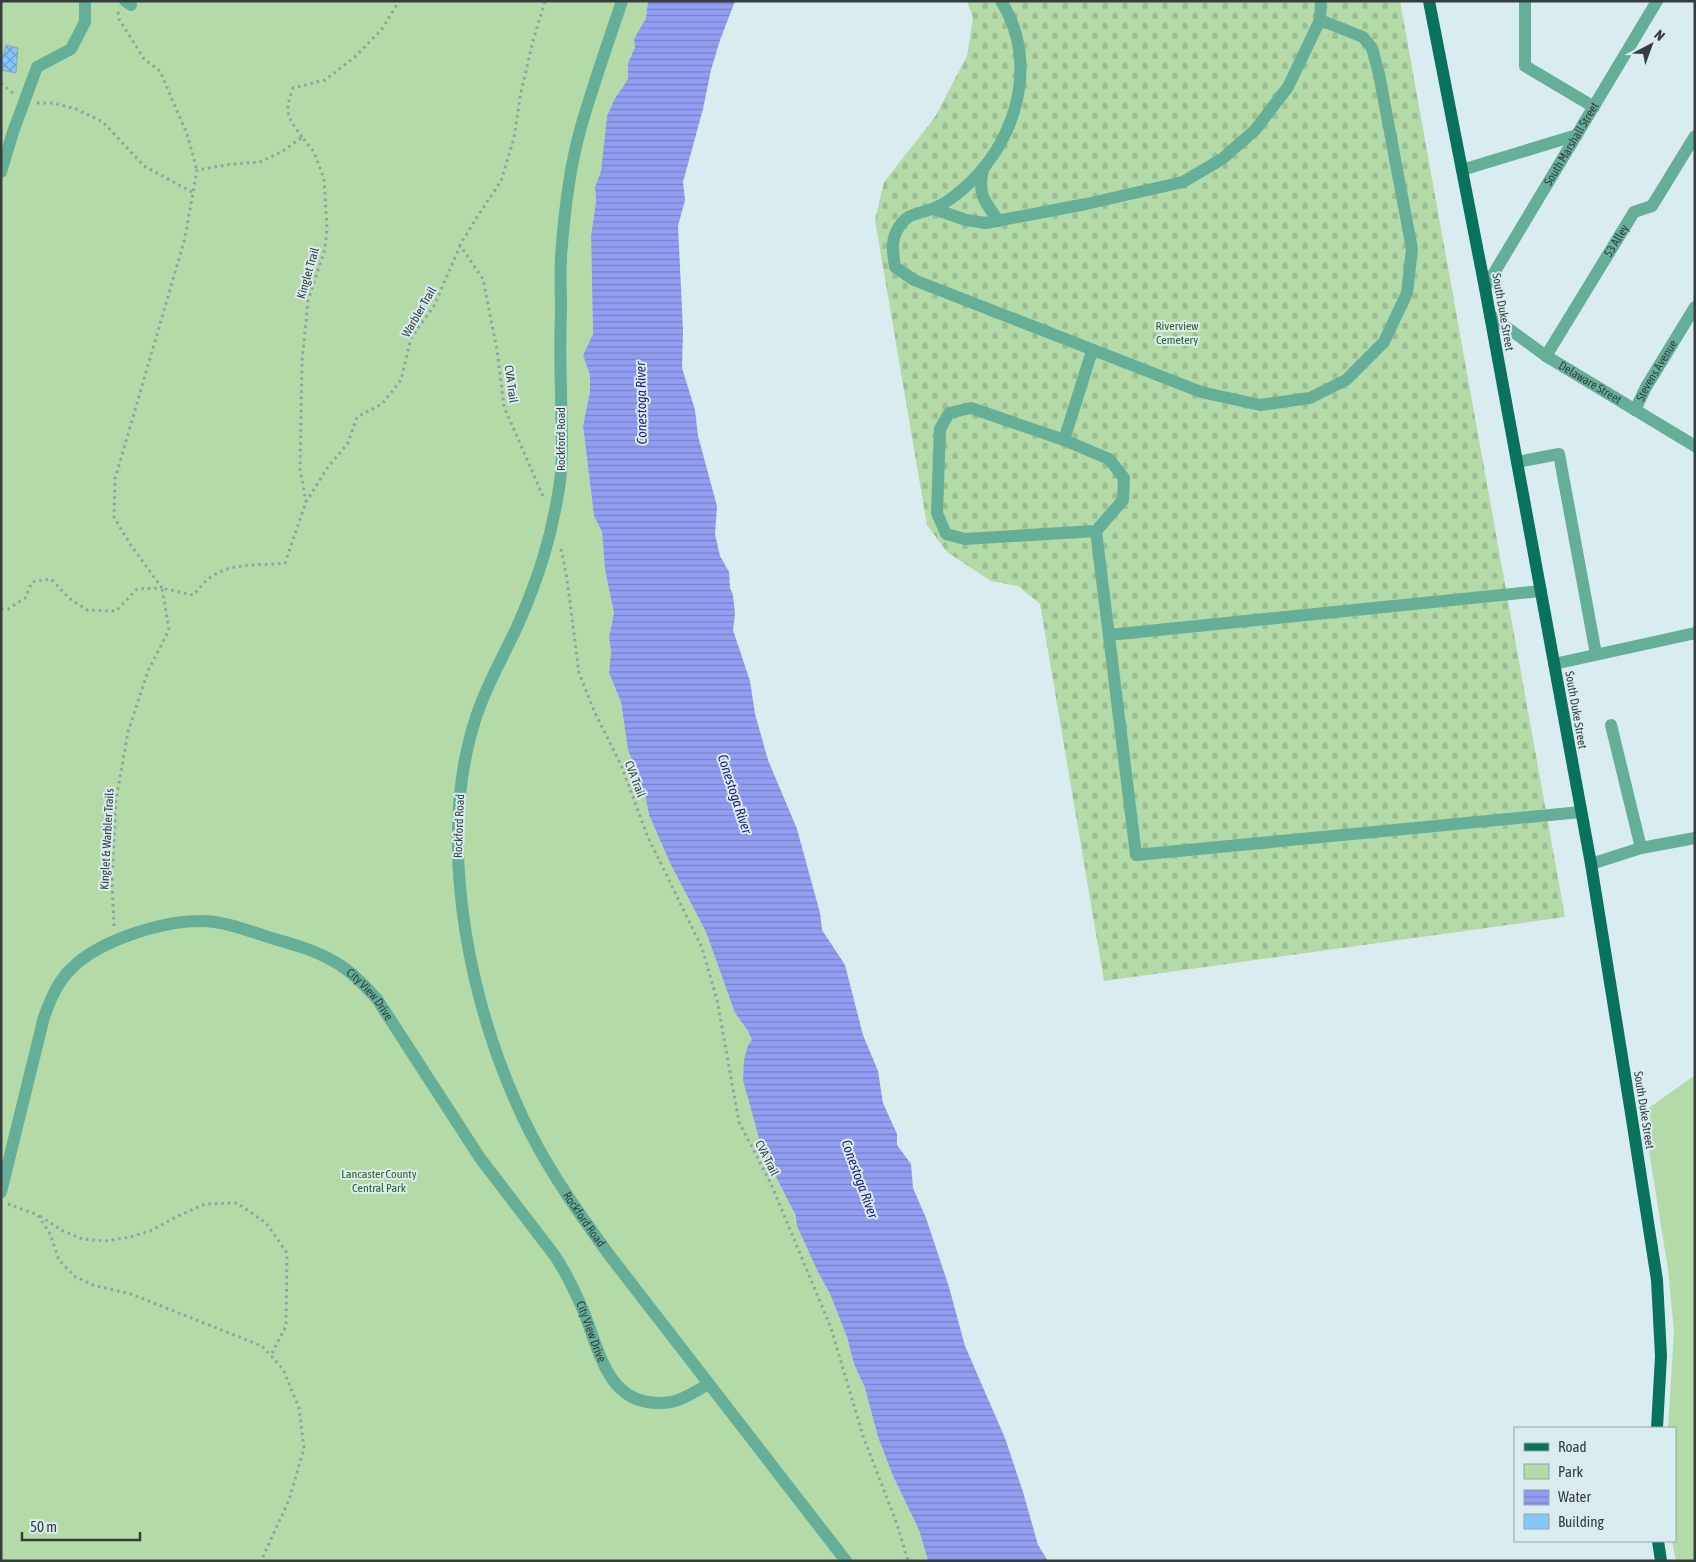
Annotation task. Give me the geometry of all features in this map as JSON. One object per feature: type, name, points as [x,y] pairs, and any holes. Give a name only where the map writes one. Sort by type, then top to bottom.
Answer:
[{"type":"main road","name":"South Duke Street","points":[[1429,1],[1485,288],[1591,864],[1657,1280],[1660,1356],[1657,1427]]},
{"type":"main road","points":[[1658,1542],[1661,1561]]},
{"type":"street","points":[[1,172],[13,132],[37,67],[71,49],[85,22],[85,1]]},
{"type":"street","name":"Rockford Road","points":[[622,1],[580,130],[569,180],[561,258],[561,476],[554,521],[538,576],[476,717],[465,759],[461,788],[458,862],[461,898],[472,965],[495,1048],[526,1125],[550,1168],[578,1212],[610,1256],[846,1561]]},
{"type":"street","points":[[1001,1],[1010,16],[1019,51],[1020,87],[1012,121],[1004,138],[984,167],[957,194],[934,208],[911,214],[899,227],[892,246],[895,267],[914,280],[1201,392],[1260,405],[1310,398],[1346,380],[1384,342],[1407,293],[1412,249],[1379,74],[1372,48],[1363,37],[1320,20]]},
{"type":"street","points":[[934,208],[966,220],[986,223],[1086,204],[1184,182],[1222,159],[1255,130],[1288,86],[1320,20],[1321,1]]},
{"type":"street","points":[[1524,1],[1525,66],[1594,107]]},
{"type":"street","name":"South Marshall Street","points":[[1485,288],[1657,1]]},
{"type":"street","points":[[1462,170],[1578,134]]},
{"type":"street","name":"53 Alley","points":[[1546,356],[1634,212],[1652,206],[1695,136]]},
{"type":"street","points":[[984,167],[980,179],[982,194],[988,207],[999,221]]},
{"type":"street","name":"Stevens Avenue","points":[[1635,410],[1646,387],[1695,307]]},
{"type":"street","name":"Delaware Street","points":[[1490,315],[1546,356],[1695,446]]},
{"type":"street","points":[[1064,440],[1092,350]]},
{"type":"street","points":[[971,408],[1064,440],[1109,459],[1124,478],[1123,500],[1096,531],[965,539],[946,534],[937,513],[940,429],[949,413],[971,408]]},
{"type":"street","points":[[1517,462],[1558,454],[1596,654]]},
{"type":"street","points":[[1096,531],[1136,855],[1581,812]]},
{"type":"street","points":[[1109,635],[1541,591]]},
{"type":"street","points":[[1554,664],[1695,633]]},
{"type":"street","points":[[1611,726],[1641,848]]},
{"type":"street","points":[[1591,864],[1641,848],[1695,838]]},
{"type":"street","name":"City View Drive","points":[[1,1192],[44,1016],[52,995],[62,978],[84,958],[115,941],[149,928],[203,921],[234,926],[306,948],[334,961],[362,982],[385,1009],[480,1158],[555,1256],[569,1280],[583,1311],[598,1353],[615,1385],[622,1392],[634,1399],[647,1402],[670,1402],[681,1399],[709,1384]]},
{"type":"path","name":"Kinglet Trail","points":[[306,502],[300,469],[302,362],[308,300],[325,248],[327,228],[324,179],[314,152],[290,121],[287,106],[293,88],[325,80],[356,56],[382,29],[399,1]]},
{"type":"path","points":[[460,245],[502,181],[514,138],[521,92],[532,41],[545,1]]},
{"type":"path","points":[[124,5],[119,19],[144,59],[160,72],[187,134],[197,170],[185,238],[115,480],[114,516],[130,544],[162,588]]},
{"type":"path","points":[[1,83],[24,103],[53,103],[76,109],[103,122],[144,166],[192,192]]},
{"type":"path","points":[[197,170],[232,164],[260,162],[283,151],[302,137]]},
{"type":"path","name":"CVA Trail","points":[[460,245],[483,279],[497,350],[504,406],[544,497]]},
{"type":"path","name":"Warbler Trail","points":[[306,502],[328,467],[348,443],[357,417],[382,404],[401,380],[411,338],[434,306],[460,245]]},
{"type":"path","points":[[1,609],[8,610],[25,598],[32,582],[51,579],[70,598],[87,610],[116,611],[137,589],[162,588],[193,595],[214,574],[235,565],[260,566],[285,563],[306,502]]},
{"type":"path","name":"CVA Trail","points":[[554,521],[567,579],[579,673],[595,713],[622,765],[647,835],[702,948],[717,1000],[739,1122],[771,1184],[831,1328],[863,1436],[897,1524],[908,1561]]},
{"type":"path","name":"Kinglet & Warbler Trails","points":[[115,941],[112,883],[116,800],[128,732],[148,671],[169,630],[162,588]]},
{"type":"path","points":[[1,1201],[38,1215],[63,1231],[82,1239],[104,1241],[130,1237],[150,1231],[205,1204],[237,1203],[266,1222],[287,1252],[286,1326],[271,1355]]},
{"type":"path","points":[[38,1215],[50,1234],[59,1260],[74,1276],[93,1285],[131,1294],[262,1346],[283,1369],[299,1408],[304,1448],[289,1500],[262,1561]]},
{"type":"green space","name":"Lancaster County Central Park","points":[[1,1],[648,1],[646,18],[635,39],[635,47],[628,63],[628,79],[614,100],[607,116],[601,171],[595,187],[596,201],[591,236],[593,334],[583,355],[590,375],[590,392],[583,427],[594,516],[602,532],[605,570],[614,613],[609,637],[611,651],[609,673],[621,702],[628,750],[645,794],[649,815],[671,865],[706,932],[735,1013],[752,1040],[797,1226],[830,1294],[847,1337],[854,1364],[865,1388],[878,1437],[893,1476],[919,1530],[928,1561],[1,1561]]},
{"type":"green space","name":"Riverview Cemetery","points":[[967,1],[1400,1],[1565,917],[1104,981],[1040,604],[1018,586],[991,581],[947,552],[927,525],[875,220],[884,182],[935,117],[967,56],[973,18]]},
{"type":"green space","points":[[1695,1075],[1695,1561],[1676,1561],[1672,1542],[1676,1542],[1676,1427],[1668,1427],[1674,1331],[1668,1269],[1645,1126],[1652,1130],[1649,1108]]},
{"type":"water","name":"Conestoga River","points":[[648,1],[735,1],[711,70],[703,109],[683,182],[685,200],[678,226],[683,330],[682,368],[695,410],[698,436],[717,506],[715,534],[720,556],[729,572],[735,614],[733,630],[750,681],[755,714],[768,760],[797,829],[820,913],[822,930],[845,965],[863,1035],[878,1071],[883,1103],[897,1134],[897,1145],[911,1164],[913,1188],[926,1218],[949,1287],[965,1346],[1005,1438],[1038,1545],[1048,1561],[928,1561],[919,1530],[893,1476],[878,1437],[865,1388],[854,1364],[847,1337],[830,1294],[797,1226],[795,1214],[762,1149],[743,1080],[744,1060],[748,1045],[752,1040],[735,1013],[706,932],[671,865],[649,815],[645,794],[628,750],[621,702],[609,673],[611,651],[609,637],[614,613],[605,570],[602,532],[594,516],[583,426],[590,392],[590,375],[583,355],[593,334],[591,236],[596,201],[595,187],[601,171],[607,116],[614,100],[628,79],[628,63],[635,47],[634,39],[646,18]]},
{"type":"building","points":[[6,45],[18,48],[16,73],[1,70],[1,54],[4,54]]}]
